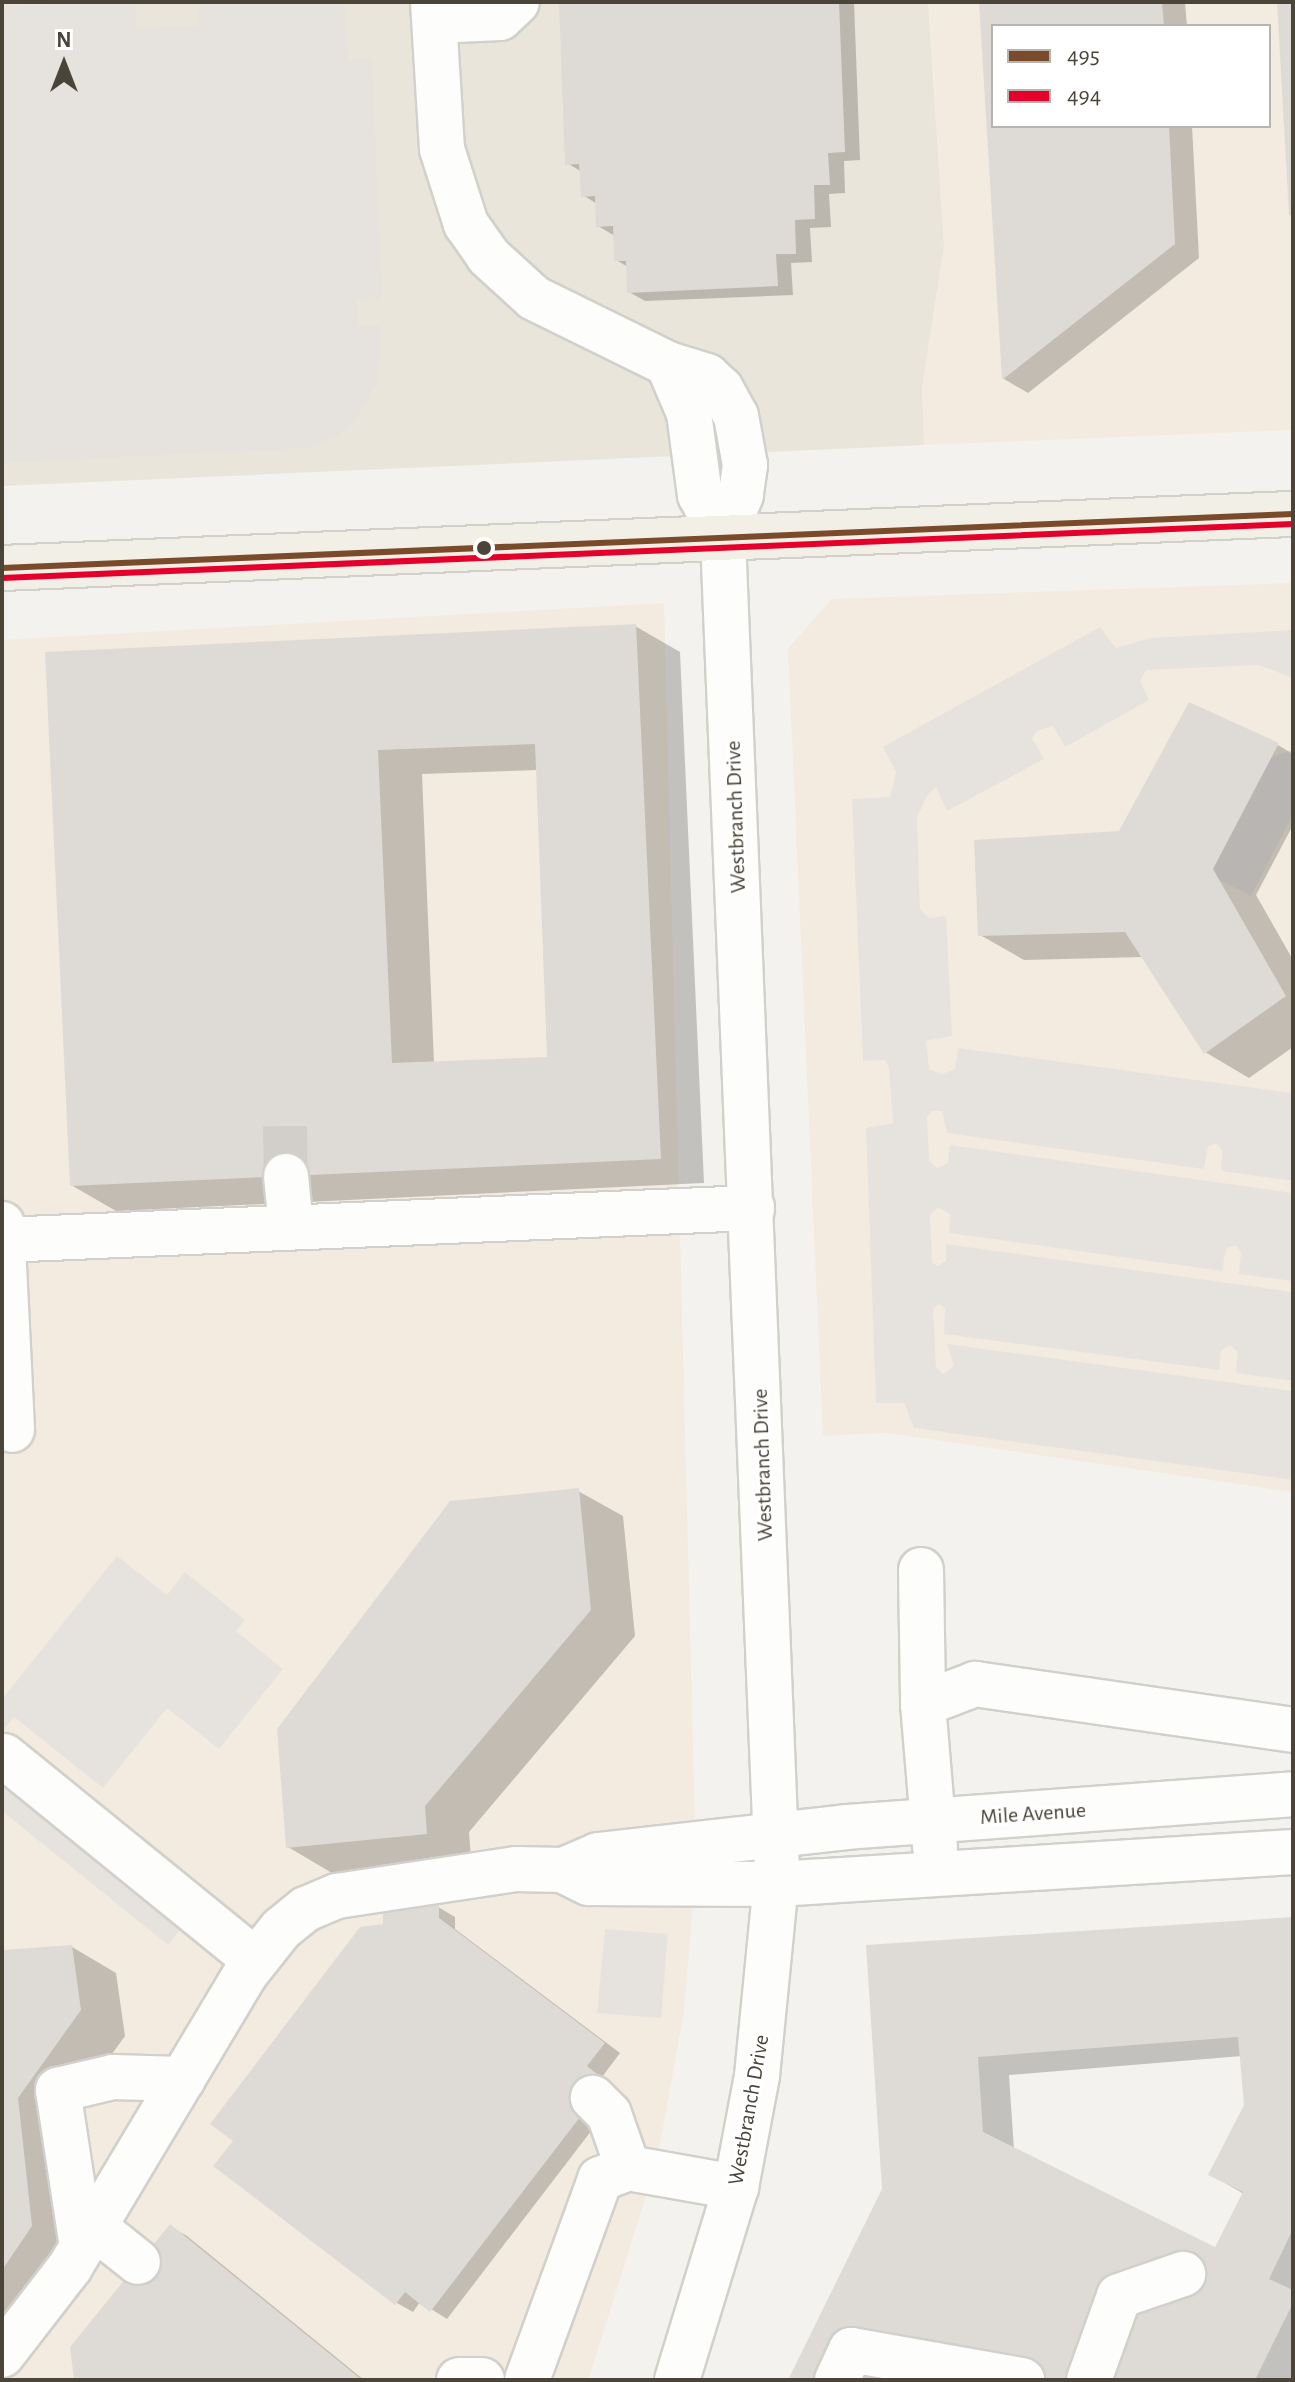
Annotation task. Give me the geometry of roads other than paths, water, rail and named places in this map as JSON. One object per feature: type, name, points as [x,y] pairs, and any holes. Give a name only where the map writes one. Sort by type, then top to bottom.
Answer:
[{"type":"main road","points":[[2,568],[1293,514]]},
{"type":"street","points":[[517,2],[500,18],[434,12],[445,167],[457,206],[478,243],[534,298],[668,364],[689,413],[700,495],[723,538]]},
{"type":"street","name":"Westbranch Drive","points":[[677,2380],[736,2187],[757,2076],[776,1884],[752,1208],[723,538]]},
{"type":"street","points":[[286,1176],[291,1227]]},
{"type":"street","points":[[3,1240],[752,1208]]},
{"type":"street","points":[[2,1224],[12,1430]]},
{"type":"street","points":[[921,1570],[923,1704],[937,1874]]},
{"type":"street","points":[[923,1704],[975,1684],[1293,1730]]},
{"type":"street","points":[[4,1756],[255,1960]]},
{"type":"street","name":"Mile Avenue","points":[[562,1870],[598,1855],[932,1821],[1293,1794]]},
{"type":"street","points":[[2,2355],[88,2237],[255,1960],[306,1909],[354,1891],[516,1869],[562,1870],[589,1883],[776,1884],[1293,1852]]},
{"type":"street","points":[[88,2237],[58,2090],[113,2077],[183,2079]]},
{"type":"street","points":[[593,2098],[609,2114],[628,2168]]},
{"type":"street","points":[[527,2380],[600,2179],[628,2168],[736,2187]]},
{"type":"street","points":[[88,2237],[138,2262]]},
{"type":"street","points":[[1089,2380],[1119,2296],[1183,2274]]},
{"type":"street","points":[[837,2380],[851,2350],[1022,2380]]},
{"type":"street","points":[[459,2380],[482,2380]]},
{"type":"tunnel","points":[[285,1126],[286,1176]]}]
